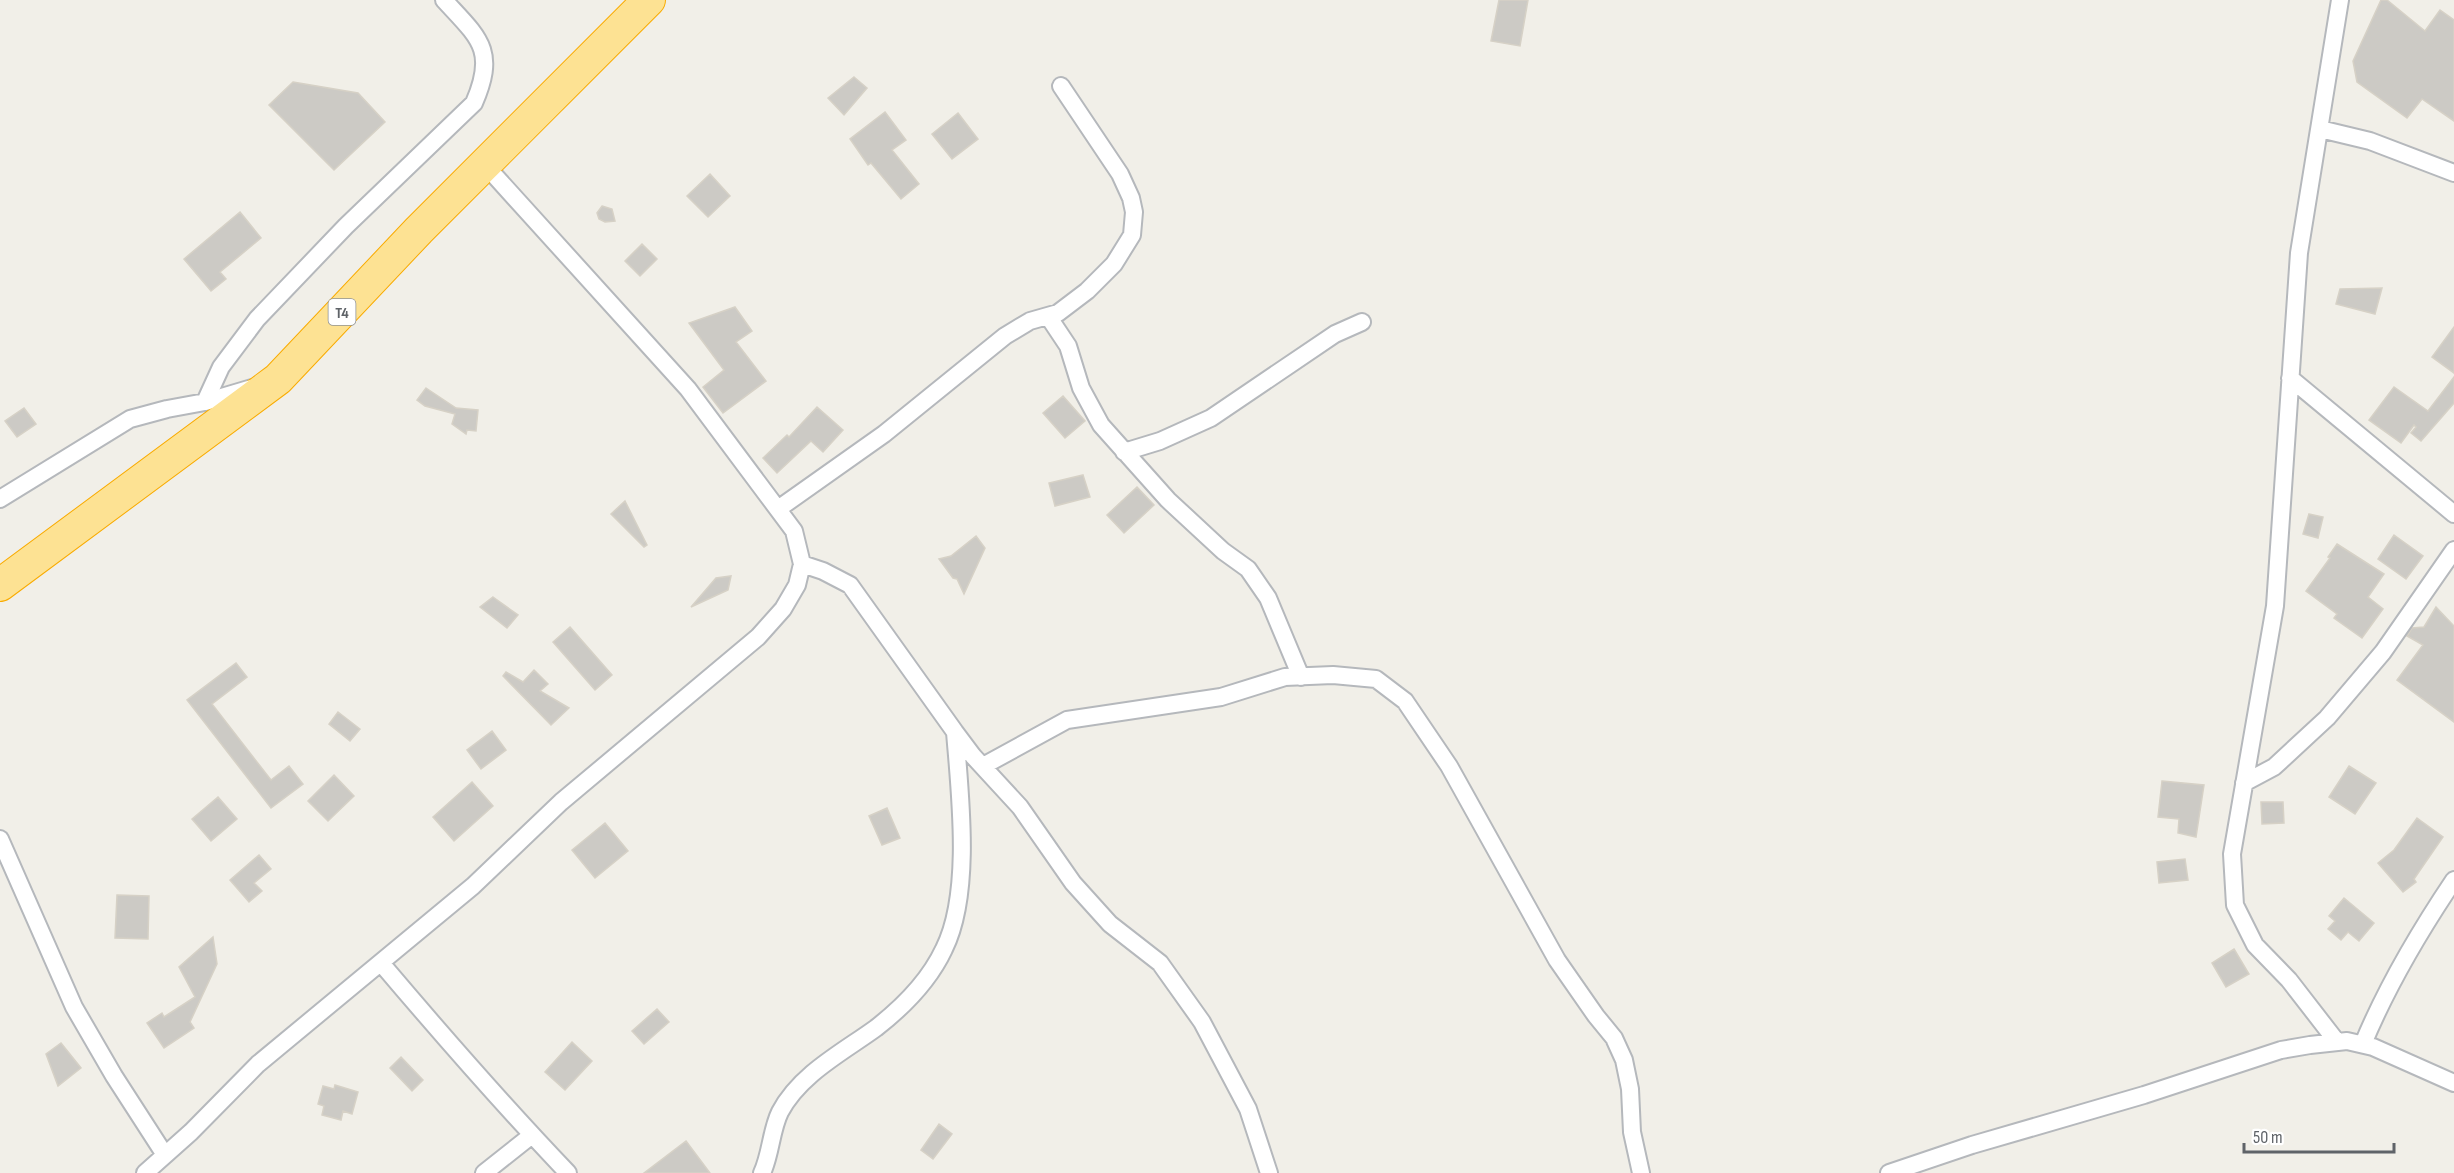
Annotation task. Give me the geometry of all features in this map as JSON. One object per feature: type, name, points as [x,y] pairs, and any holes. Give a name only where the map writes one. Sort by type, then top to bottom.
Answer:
[{"type":"highway","name":"T4","points":[[0,585],[278,380],[419,230],[486,166],[649,0]]},
{"type":"street","points":[[205,402],[221,367],[257,319],[346,226],[474,103],[484,80],[485,62],[481,43],[444,0]]},
{"type":"street","points":[[2337,1042],[2289,980],[2255,945],[2235,905],[2232,854],[2276,606],[2299,253],[2340,0]]},
{"type":"street","points":[[778,508],[884,434],[1005,336],[1030,321],[1058,313],[1087,291],[1114,264],[1132,235],[1134,224],[1131,198],[1120,174],[1061,86]]},
{"type":"street","points":[[2320,129],[2370,141],[2454,173]]},
{"type":"street","points":[[145,1173],[258,1064],[473,886],[561,802],[758,637],[783,609],[797,585],[802,564],[794,531],[778,508],[688,389],[486,166]]},
{"type":"street","points":[[1048,316],[1068,346],[1081,388],[1101,425],[1168,500],[1223,550],[1248,569],[1268,598],[1301,676]]},
{"type":"street","points":[[1124,453],[1160,441],[1211,418],[1335,334],[1362,322]]},
{"type":"street","points":[[2290,378],[2454,514]]},
{"type":"street","points":[[0,499],[130,419],[205,402],[278,380]]},
{"type":"street","points":[[2244,783],[2274,766],[2327,718],[2383,652],[2454,550]]},
{"type":"street","points":[[802,564],[823,571],[850,585],[955,732],[1020,807],[1073,883],[1110,924],[1160,963],[1203,1022],[1248,1109],[1269,1173]]},
{"type":"street","points":[[983,766],[1067,720],[1221,697],[1285,677],[1333,675],[1376,679],[1405,701],[1449,766],[1557,960],[1614,1038],[1624,1060],[1628,1079],[1632,1132],[1641,1173]]},
{"type":"street","points":[[762,1173],[780,1112],[793,1094],[819,1068],[876,1028],[915,993],[945,949],[956,911],[963,861],[955,732]]},
{"type":"street","points":[[0,840],[74,1007],[114,1076],[165,1155]]},
{"type":"street","points":[[2363,1044],[2402,963],[2454,880]]},
{"type":"street","points":[[381,963],[470,1064],[500,1102],[568,1173]]},
{"type":"street","points":[[1889,1173],[1972,1145],[2154,1092],[2281,1050],[2347,1041],[2363,1044],[2454,1083]]},
{"type":"street","points":[[484,1173],[532,1135]]},
{"type":"building","points":[[1499,0],[1528,0],[1520,46],[1491,41]]},
{"type":"building","points":[[2381,0],[2387,0],[2425,31],[2440,10],[2454,20],[2454,121],[2422,99],[2407,118],[2357,82],[2353,61]]},
{"type":"building","points":[[854,77],[867,88],[844,115],[828,98]]},
{"type":"building","points":[[293,82],[358,93],[385,122],[334,170],[269,105]]},
{"type":"building","points":[[885,112],[906,140],[892,150],[919,184],[901,199],[871,163],[868,165],[850,139]]},
{"type":"building","points":[[958,113],[978,139],[952,159],[932,134]]},
{"type":"building","points":[[710,174],[730,196],[708,217],[687,196]]},
{"type":"building","points":[[602,206],[612,209],[615,221],[605,222],[599,219],[597,213]]},
{"type":"building","points":[[240,212],[261,238],[220,272],[226,279],[211,291],[184,259]]},
{"type":"building","points":[[642,244],[657,259],[640,276],[625,261]]},
{"type":"building","points":[[2382,288],[2375,314],[2336,304],[2340,289]]},
{"type":"building","points":[[735,307],[752,331],[736,342],[766,381],[723,413],[703,387],[724,370],[689,323]]},
{"type":"building","points":[[2454,327],[2454,373],[2432,357]]},
{"type":"building","points":[[2454,377],[2454,403],[2421,441],[2411,433],[2416,427],[2414,425],[2401,443],[2369,420],[2394,387],[2428,411]]},
{"type":"building","points":[[426,388],[456,408],[478,410],[476,431],[467,430],[466,434],[452,424],[455,414],[425,406],[417,400]]},
{"type":"building","points":[[1063,396],[1085,421],[1065,438],[1043,413]]},
{"type":"building","points":[[817,407],[843,430],[823,452],[811,441],[777,473],[763,458],[787,435],[789,437]]},
{"type":"building","points":[[24,408],[36,424],[17,437],[5,421]]},
{"type":"building","points":[[1083,475],[1090,497],[1055,506],[1049,483]]},
{"type":"building","points":[[1137,487],[1154,505],[1124,533],[1107,515]]},
{"type":"building","points":[[625,501],[647,545],[644,547],[611,514]]},
{"type":"building","points":[[2309,514],[2323,517],[2318,538],[2303,534]]},
{"type":"building","points":[[2394,535],[2423,556],[2406,579],[2378,559]]},
{"type":"building","points":[[976,536],[985,548],[964,594],[957,579],[953,578],[939,559],[951,556]]},
{"type":"building","points":[[2337,544],[2384,574],[2368,597],[2383,609],[2362,638],[2334,618],[2337,614],[2306,591],[2330,558],[2328,557]]},
{"type":"building","points":[[731,576],[728,590],[691,607],[716,578]]},
{"type":"building","points":[[493,597],[518,615],[507,628],[480,607]]},
{"type":"building","points":[[2436,607],[2454,626],[2454,722],[2397,680],[2423,645],[2407,636],[2412,628],[2424,627]]},
{"type":"building","points":[[570,627],[612,675],[595,690],[553,642]]},
{"type":"building","points":[[236,663],[247,677],[212,704],[271,780],[289,766],[303,784],[271,808],[187,700]]},
{"type":"building","points":[[534,670],[548,684],[540,691],[569,708],[551,725],[503,676],[506,672],[523,682]]},
{"type":"building","points":[[338,712],[360,729],[350,741],[329,724]]},
{"type":"building","points":[[492,731],[506,750],[481,769],[467,750]]},
{"type":"building","points":[[2349,766],[2376,783],[2355,814],[2329,797]]},
{"type":"building","points":[[334,775],[354,796],[328,821],[308,801]]},
{"type":"building","points":[[2162,781],[2204,785],[2196,837],[2178,833],[2179,819],[2158,817]]},
{"type":"building","points":[[472,782],[493,806],[454,841],[433,817]]},
{"type":"building","points":[[218,797],[237,819],[211,841],[192,819]]},
{"type":"building","points":[[2261,802],[2283,802],[2284,823],[2262,824]]},
{"type":"building","points":[[887,808],[900,838],[882,845],[869,816]]},
{"type":"building","points":[[2417,818],[2443,837],[2414,879],[2416,882],[2403,892],[2378,863],[2394,850]]},
{"type":"building","points":[[605,823],[628,851],[595,878],[572,850]]},
{"type":"building","points":[[259,855],[271,869],[254,883],[262,891],[249,902],[230,880]]},
{"type":"building","points":[[2185,859],[2188,880],[2159,883],[2157,862]]},
{"type":"building","points":[[117,895],[149,896],[148,939],[115,938]]},
{"type":"building","points":[[2344,898],[2374,923],[2359,941],[2348,932],[2341,940],[2328,929],[2335,921],[2329,916]]},
{"type":"building","points":[[213,937],[217,964],[190,1022],[194,1028],[164,1048],[147,1023],[162,1013],[164,1017],[195,997],[179,967]]},
{"type":"building","points":[[2234,949],[2249,974],[2226,987],[2212,963]]},
{"type":"building","points":[[657,1009],[669,1022],[644,1044],[632,1031]]},
{"type":"building","points":[[572,1042],[592,1061],[565,1090],[545,1072]]},
{"type":"building","points":[[61,1043],[81,1068],[58,1086],[46,1054]]},
{"type":"building","points":[[401,1057],[423,1080],[412,1091],[390,1068]]},
{"type":"building","points":[[335,1085],[358,1092],[352,1114],[343,1111],[341,1120],[322,1115],[324,1106],[318,1104],[323,1086],[334,1089]]},
{"type":"building","points":[[939,1124],[952,1134],[933,1159],[921,1150]]},
{"type":"building","points":[[686,1141],[710,1173],[644,1173]]}]
